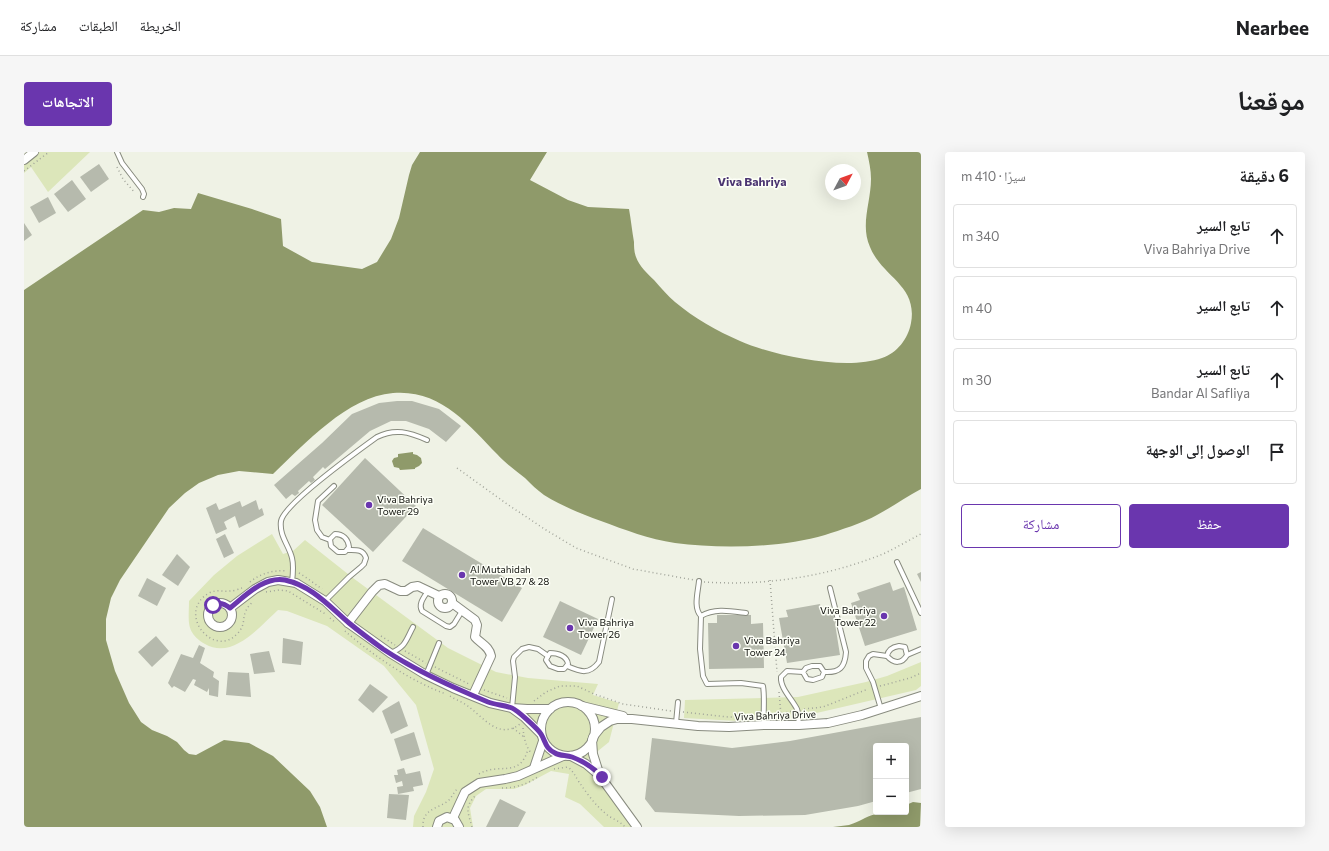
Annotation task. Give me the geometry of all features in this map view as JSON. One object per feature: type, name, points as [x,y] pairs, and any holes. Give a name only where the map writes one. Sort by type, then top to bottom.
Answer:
[{"type":"street","points":[[24,160],[34,152]]},
{"type":"street","points":[[230,608],[255,589],[268,582],[278,580],[292,582],[328,598],[348,623],[390,653],[426,675],[490,703],[513,704],[525,713],[542,738],[554,752],[586,764],[600,776],[637,827]]},
{"type":"street","points":[[348,623],[379,585],[385,584],[400,591],[406,591],[412,587],[418,586],[439,596],[447,593],[450,595],[452,603],[476,620],[477,625],[475,637],[490,650],[491,656],[473,695]]},
{"type":"street","name":"Viva Bahriya Drive","points":[[593,739],[601,727],[617,718],[632,718],[729,727],[764,721],[799,725],[828,723],[862,715],[919,696]]},
{"type":"street","points":[[540,762],[542,722],[545,715],[554,706],[564,703],[579,705],[591,716],[594,726],[592,754],[600,776]]},
{"type":"street","name":"Viva Bahriya Drive","points":[[579,705],[632,718]]},
{"type":"street","points":[[525,713],[550,709]]},
{"type":"street","points":[[453,818],[465,792],[471,787],[483,781],[518,776],[534,768],[540,762],[584,751],[593,739]]},
{"type":"street","points":[[437,827],[439,821],[444,817],[453,818],[459,827]]},
{"type":"lane","points":[[117,152],[122,162],[142,189],[144,194],[143,197]]},
{"type":"lane","points":[[292,582],[294,571],[292,557],[284,541],[281,527],[283,515],[290,507],[306,492],[351,456],[385,433],[405,432],[427,440]]},
{"type":"lane","points":[[330,540],[322,537],[317,530],[315,520],[318,501],[334,486]]},
{"type":"lane","points":[[328,598],[361,567],[365,561],[365,555],[360,550],[348,550],[343,553],[335,551],[331,546],[330,540],[333,535],[341,535],[344,537],[349,543],[348,550]]},
{"type":"lane","points":[[897,562],[921,613]]},
{"type":"lane","points":[[699,581],[696,604],[697,612],[701,616],[700,649],[702,676],[707,684],[741,683],[763,686],[764,721]]},
{"type":"lane","points":[[799,725],[797,710],[783,687],[780,678],[787,671],[803,672],[808,667],[817,666],[820,666],[824,672],[832,673],[838,670],[846,661],[846,652],[830,588]]},
{"type":"lane","points":[[428,591],[420,603],[422,611],[446,626],[450,627],[454,624],[462,611]]},
{"type":"lane","points":[[566,666],[578,671],[588,671],[594,668],[599,662],[612,599]]},
{"type":"lane","points":[[701,616],[708,612],[723,610],[746,613]]},
{"type":"lane","points":[[390,653],[401,649],[404,646],[413,627]]},
{"type":"lane","points":[[426,675],[439,642]]},
{"type":"lane","points":[[887,656],[888,652],[892,648],[899,646],[905,647],[907,655]]},
{"type":"lane","points":[[513,704],[515,677],[514,657],[522,649],[530,647],[538,649],[548,656]]},
{"type":"lane","points":[[881,709],[875,687],[866,668],[866,662],[869,656],[873,654],[887,656],[893,662],[896,662],[905,659],[907,655],[921,649]]},
{"type":"lane","points":[[553,653],[561,655],[568,662],[562,670],[550,666],[547,663],[548,656],[553,653]]},
{"type":"lane","points":[[803,672],[807,679],[813,680],[819,679],[824,672]]},
{"type":"lane","points":[[676,723],[678,702]]},
{"type":"path","points":[[24,171],[49,152]]},
{"type":"path","points":[[116,165],[123,179],[135,193]]},
{"type":"path","points":[[457,468],[506,504],[576,548],[633,569],[699,581],[733,584],[805,577],[839,569],[884,553],[921,534]]},
{"type":"path","points":[[245,612],[244,624],[238,633],[231,639],[221,641],[210,639],[202,633],[196,618],[197,606],[203,598],[211,592],[219,590],[237,590],[246,586],[259,576],[270,572],[294,571],[304,576],[328,598]]},
{"type":"path","points":[[770,580],[778,676]]},
{"type":"path","points":[[376,633],[401,649],[458,680],[513,704]]},
{"type":"path","points":[[764,721],[797,710],[823,707],[875,687],[910,678],[921,673]]},
{"type":"path","points":[[625,827],[619,821],[605,814],[582,785],[574,772],[568,767],[553,769],[540,762],[528,749],[524,738],[522,722],[525,713],[532,703],[546,692],[560,686],[577,686],[594,694],[624,704],[677,712],[728,717],[749,717]]},
{"type":"path","points":[[779,691],[781,715]]},
{"type":"path","points":[[513,728],[524,738]]},
{"type":"path","points":[[498,787],[509,788],[523,785],[539,776]]},
{"type":"path","points":[[472,827],[467,813],[471,800],[477,794]]},
{"type":"shaded area","points":[[24,152],[90,152],[48,192],[31,167],[24,173]]},
{"type":"shaded area","points":[[420,152],[547,152],[530,180],[568,200],[588,207],[629,209],[635,253],[639,264],[675,302],[690,313],[706,324],[754,347],[810,360],[849,363],[867,362],[882,358],[892,353],[901,345],[910,329],[911,323],[912,310],[909,299],[898,282],[875,257],[867,239],[866,222],[871,179],[867,152],[921,152],[921,489],[865,521],[825,535],[808,539],[770,545],[731,547],[675,543],[646,537],[586,516],[544,495],[503,460],[464,420],[439,403],[410,393],[393,393],[376,396],[359,403],[328,423],[273,474],[239,471],[218,475],[199,483],[185,493],[169,508],[120,580],[111,598],[106,619],[106,640],[115,671],[129,703],[141,722],[152,730],[177,742],[189,754],[196,755],[224,740],[249,743],[273,756],[310,791],[320,807],[327,827],[24,827],[24,290],[143,210],[159,212],[174,208],[191,209],[198,193],[281,219],[283,246],[312,262],[362,269],[377,262],[391,239],[399,218],[412,165]]},
{"type":"shaded area","points":[[413,452],[413,454],[421,458],[422,463],[419,466],[415,469],[400,470],[399,468],[394,467],[392,461],[394,458],[398,457],[398,454]]},
{"type":"shaded area","points":[[272,534],[283,554],[293,551],[305,540],[353,578],[448,648],[496,672],[528,678],[598,684],[593,695],[619,703],[609,742],[582,764],[594,773],[632,827],[604,827],[580,804],[565,797],[569,774],[551,771],[525,785],[514,789],[486,789],[476,796],[470,808],[473,827],[413,827],[414,816],[426,792],[434,769],[416,705],[384,666],[327,626],[287,611],[278,610],[245,639],[226,648],[215,648],[205,644],[194,635],[191,630],[189,620],[189,601],[214,575],[237,556]]},
{"type":"shaded area","points":[[921,662],[921,686],[916,690],[795,718],[755,722],[684,718],[685,700],[798,697],[866,682],[887,676]]},
{"type":"shaded area","points":[[913,802],[921,803],[920,827],[833,827],[849,825],[873,815],[909,815],[909,804]]},
{"type":"building","points":[[99,164],[109,179],[91,192],[80,177]]},
{"type":"building","points":[[72,180],[86,199],[68,212],[54,194]]},
{"type":"building","points":[[48,197],[56,213],[39,223],[30,207]]},
{"type":"building","points":[[24,223],[32,235],[24,241]]},
{"type":"building","points":[[412,401],[439,409],[461,426],[446,442],[429,429],[406,421],[391,421],[370,431],[325,469],[323,467],[313,477],[315,480],[311,483],[309,481],[298,491],[299,493],[295,496],[292,494],[286,499],[274,485],[322,443],[352,414],[379,403]]},
{"type":"building","name":"Viva Bahriya Tower 29","points":[[365,458],[416,506],[373,552],[322,505]]},
{"type":"building","points":[[256,500],[259,510],[262,508],[264,515],[239,528],[235,516],[224,522],[227,529],[216,534],[206,508],[216,503],[219,510],[240,501],[242,507]]},
{"type":"building","name":"Al Mutahidah Tower VB 27 & 28","points":[[423,528],[522,588],[502,622],[402,561]]},
{"type":"building","points":[[225,534],[234,553],[224,558],[216,539]]},
{"type":"building","points":[[177,554],[190,567],[178,586],[162,575]]},
{"type":"building","points":[[921,572],[921,582],[917,574]]},
{"type":"building","points":[[147,578],[166,588],[157,606],[138,596]]},
{"type":"building","name":"Viva Bahriya Tower 22","points":[[890,582],[893,591],[904,587],[917,630],[865,646],[851,603],[860,600],[857,593]]},
{"type":"building","name":"Viva Bahriya Tower 26","points":[[560,601],[598,619],[581,655],[543,637]]},
{"type":"building","points":[[820,604],[822,613],[833,611],[840,655],[787,663],[779,618],[788,617],[786,610]]},
{"type":"building","name":"Viva Bahriya Tower 24","points":[[717,615],[751,615],[751,624],[763,623],[764,668],[709,669],[708,623],[717,623]]},
{"type":"building","points":[[156,636],[169,651],[152,667],[138,652]]},
{"type":"building","points":[[283,638],[303,642],[301,665],[282,663]]},
{"type":"building","points":[[199,645],[205,648],[200,663],[214,672],[213,677],[219,681],[218,697],[209,695],[209,688],[207,692],[194,685],[196,680],[193,679],[185,692],[174,686],[172,688],[168,683],[181,654],[193,658]]},
{"type":"building","points":[[269,651],[275,672],[254,674],[250,654]]},
{"type":"building","points":[[228,672],[249,673],[251,697],[226,695]]},
{"type":"building","points":[[370,684],[388,697],[373,713],[358,700]]},
{"type":"building","points":[[399,701],[408,726],[391,734],[382,711]]},
{"type":"building","points":[[921,717],[921,789],[909,792],[909,743],[873,743],[873,802],[858,806],[805,815],[739,816],[655,812],[645,799],[652,738],[732,748],[790,741]]},
{"type":"building","points":[[414,732],[421,755],[401,761],[394,739]]},
{"type":"building","points":[[404,768],[406,774],[420,771],[423,785],[413,787],[414,791],[398,794],[397,787],[403,786],[402,781],[396,783],[394,775],[398,775],[397,770]]},
{"type":"building","points":[[389,794],[409,795],[406,820],[387,818]]},
{"type":"building","points":[[500,799],[526,812],[518,827],[486,827]]},
{"type":"place","name":"Viva Bahriya Tower 29","points":[[369,505]]},
{"type":"place","name":"Al Mutahidah Tower VB 27 & 28","points":[[462,575]]},
{"type":"place","name":"Viva Bahriya Tower 22","points":[[884,616]]},
{"type":"place","name":"Viva Bahriya Tower 26","points":[[570,628]]},
{"type":"place","name":"Viva Bahriya Tower 24","points":[[736,646]]},
{"type":"district","name":"Viva Bahriya","points":[[752,181]]},
{"type":"route","points":[[213,605],[223,603],[230,608],[247,594],[273,580],[283,580],[296,583],[316,594],[348,623],[379,646],[426,675],[490,703],[512,708],[524,717],[541,734],[543,741],[550,749],[558,755],[571,756],[586,764],[602,777]]}]
